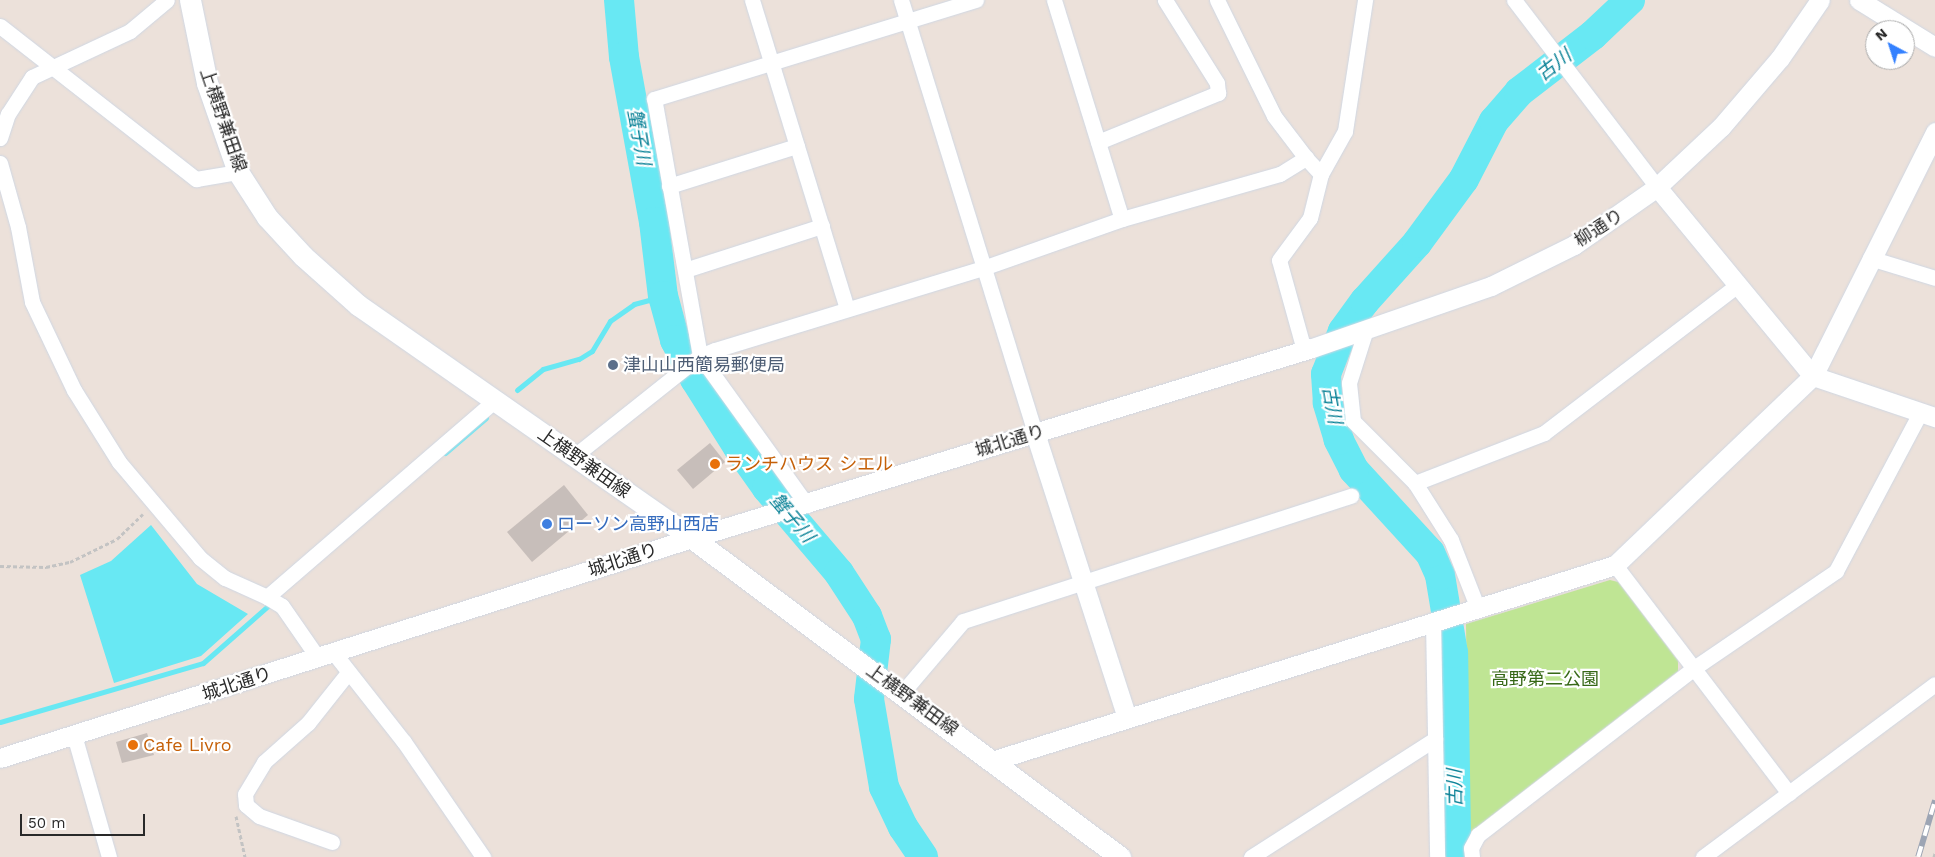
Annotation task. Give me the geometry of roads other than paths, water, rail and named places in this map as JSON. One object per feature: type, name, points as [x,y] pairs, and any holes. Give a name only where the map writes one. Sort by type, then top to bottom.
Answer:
[{"type":"main road","name":"上横野兼田線","points":[[190,0],[208,83],[238,172],[267,217],[351,299],[573,457],[692,538],[995,760],[1120,857]]},
{"type":"street","points":[[0,138],[24,85],[50,67],[130,31],[167,0]]},
{"type":"street","points":[[752,0],[847,309]]},
{"type":"street","points":[[901,0],[1035,433],[1127,717]]},
{"type":"street","points":[[804,506],[700,356],[654,99],[976,0]]},
{"type":"street","points":[[1054,0],[1122,219]]},
{"type":"street","points":[[1098,142],[1218,93],[1217,82],[1165,0]]},
{"type":"street","points":[[1217,0],[1274,116],[1306,158],[1322,174]]},
{"type":"street","points":[[1308,349],[1279,260],[1310,218],[1322,174],[1349,119],[1365,0]]},
{"type":"street","points":[[1472,857],[1471,848],[1478,835],[1694,668],[1836,571],[1927,415],[1813,376],[1736,286],[1657,187],[1576,78],[1514,0]]},
{"type":"street","name":"柳通り","points":[[1308,349],[1439,307],[1532,267],[1606,224],[1657,187],[1721,127],[1780,58],[1820,0]]},
{"type":"street","points":[[1858,0],[1935,47]]},
{"type":"street","points":[[0,26],[50,67],[196,178],[238,172]]},
{"type":"street","points":[[995,760],[1433,620],[1478,609],[1614,565],[1813,376],[1870,258],[1935,132]]},
{"type":"street","points":[[669,186],[797,146]]},
{"type":"street","points":[[573,457],[700,356],[983,268],[1122,219],[1280,174],[1306,158]]},
{"type":"street","points":[[0,163],[18,227],[32,302],[74,390],[119,462],[212,568],[282,606],[326,656],[347,674],[404,742],[483,857]]},
{"type":"street","points":[[685,270],[822,226]]},
{"type":"street","points":[[1870,258],[1935,278]]},
{"type":"street","points":[[1415,482],[1544,433],[1736,286]]},
{"type":"street","points":[[1364,330],[1349,383],[1353,421],[1415,482],[1451,540],[1478,609]]},
{"type":"street","name":"城北通り","points":[[0,758],[326,656],[692,538],[804,506],[1308,349]]},
{"type":"street","points":[[267,597],[494,401]]},
{"type":"street","points":[[893,687],[963,621],[1085,585],[1217,537],[1350,496]]},
{"type":"street","points":[[1614,565],[1789,793]]},
{"type":"street","points":[[1433,620],[1437,857]]},
{"type":"street","points":[[332,842],[258,816],[246,805],[250,783],[264,762],[308,723],[347,674]]},
{"type":"street","points":[[1703,857],[1935,684]]},
{"type":"street","points":[[74,735],[109,857]]},
{"type":"street","points":[[1251,857],[1435,739]]},
{"type":"water","points":[[151,525],[197,584],[248,614],[201,656],[114,683],[80,575],[111,561]]},
{"type":"waterway","name":"蟹子川","points":[[619,0],[624,57],[654,222],[663,296],[675,340],[695,379],[738,447],[767,488],[839,573],[867,616],[876,639],[869,699],[884,787],[903,827],[923,857]]},
{"type":"waterway","name":"古川","points":[[1461,857],[1456,836],[1453,653],[1440,575],[1430,553],[1354,470],[1339,440],[1328,403],[1326,374],[1343,331],[1365,301],[1417,243],[1464,179],[1494,121],[1519,92],[1593,35],[1630,0]]},
{"type":"waterway","points":[[517,390],[543,369],[579,359],[592,351],[610,321],[634,304],[663,296]]},
{"type":"waterway","points":[[445,453],[486,418]]},
{"type":"waterway","points":[[0,722],[203,663],[269,605]]},
{"type":"railway","points":[[1918,857],[1935,800]]},
{"type":"place","name":"津山山西簡易郵便局","points":[[613,365]]},
{"type":"place","name":"ランチハウス シエル","points":[[715,464]]},
{"type":"place","name":"ローソン高野山西店","points":[[547,524]]},
{"type":"place","name":"Cafe Livro","points":[[133,745]]},
{"type":"park label","name":"高野第二公園","points":[[1545,679]]}]
